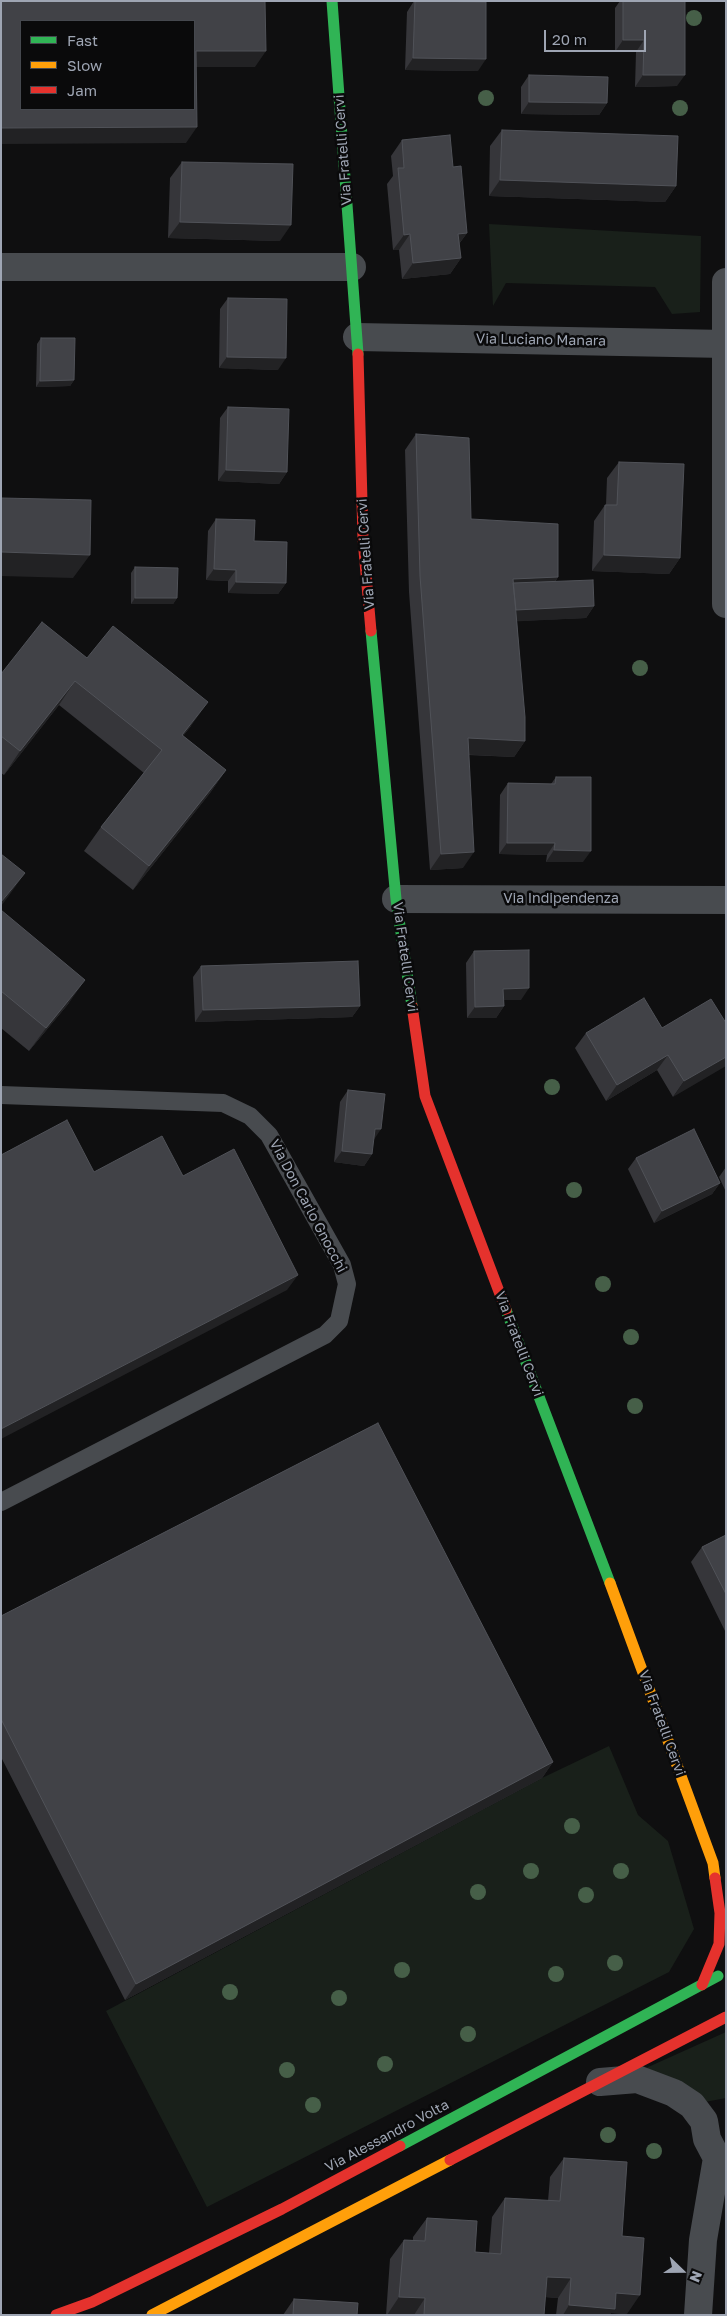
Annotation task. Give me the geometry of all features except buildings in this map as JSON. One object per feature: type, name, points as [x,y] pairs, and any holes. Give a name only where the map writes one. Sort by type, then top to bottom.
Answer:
[{"type":"street","name":"Via Fratelli Cervi","points":[[332,1],[357,336],[364,539],[396,899],[425,1096],[719,1870],[719,1944],[712,1965],[702,1985]]},
{"type":"street","points":[[1,267],[352,267]]},
{"type":"street","points":[[726,282],[726,604]]},
{"type":"street","name":"Via Luciano Manara","points":[[357,336],[725,344]]},
{"type":"street","name":"Via Indipendenza","points":[[396,899],[726,900]]},
{"type":"street","name":"Via Alessandro Volta","points":[[56,2315],[92,2302],[282,2210],[668,2005],[726,1972]]},
{"type":"street","points":[[152,2315],[726,2017]]},
{"type":"street","points":[[598,2082],[637,2079],[674,2093],[692,2106],[704,2121],[707,2139],[717,2158],[703,2240],[698,2315]]},
{"type":"street","points":[[702,2315],[722,2244],[726,2220]]},
{"type":"lane","name":"Via Don Carlo Gnocchi","points":[[1,1095],[224,1103],[250,1116],[269,1135],[342,1265],[348,1284],[339,1321],[325,1335],[1,1502]]},
{"type":"shaded area","points":[[489,224],[701,236],[700,312],[672,314],[655,287],[506,283],[493,306]]},
{"type":"shaded area","points":[[609,1746],[638,1815],[668,1841],[694,1929],[669,1972],[207,2207],[106,2011],[542,1778]]},
{"type":"shaded area","points":[[726,2032],[726,2098],[705,2102],[646,2068]]},
{"type":"traffic: fast","points":[[332,1],[358,354]]},
{"type":"traffic: fast","points":[[371,631],[396,899],[412,1006]]},
{"type":"traffic: fast","points":[[506,1310],[610,1583]]},
{"type":"traffic: fast","points":[[400,2146],[718,1976]]},
{"type":"traffic: slow","points":[[610,1583],[713,1863],[715,1878]]},
{"type":"traffic: slow","points":[[152,2315],[450,2160]]},
{"type":"traffic: jam","points":[[358,354],[363,539],[371,631]]},
{"type":"traffic: jam","points":[[412,1006],[425,1096],[506,1310]]},
{"type":"traffic: jam","points":[[702,1985],[719,1944],[720,1913],[715,1878]]},
{"type":"traffic: jam","points":[[450,2160],[726,2017]]},
{"type":"traffic: jam","points":[[56,2315],[92,2302],[282,2209],[400,2146]]}]
